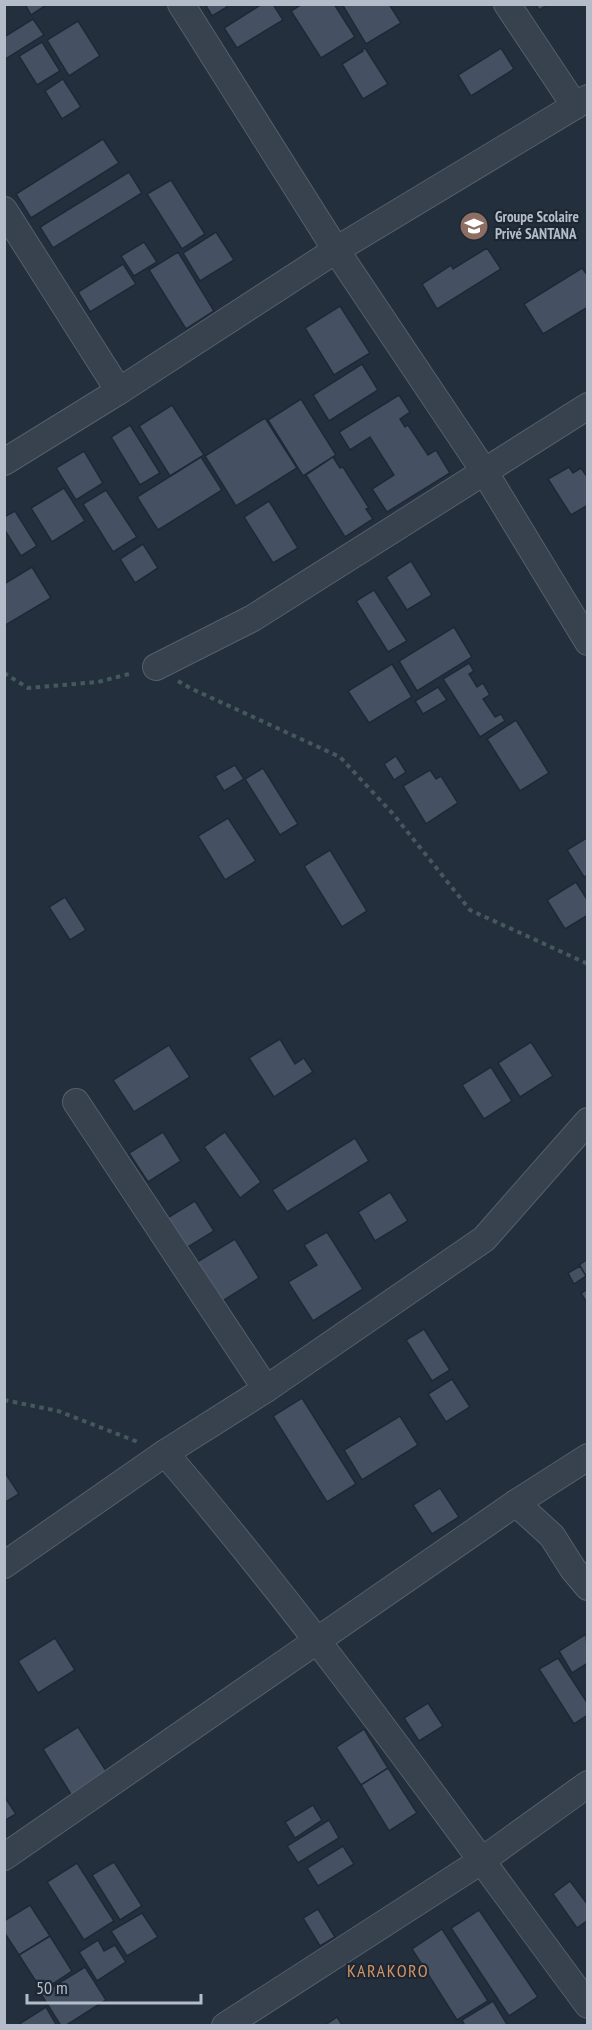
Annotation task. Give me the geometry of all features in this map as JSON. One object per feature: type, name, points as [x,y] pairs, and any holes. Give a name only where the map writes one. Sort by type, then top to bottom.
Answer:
[{"type":"street","points":[[181,4],[336,250],[484,471],[588,642]]},
{"type":"street","points":[[4,462],[119,391],[336,250],[581,102],[507,4]]},
{"type":"street","points":[[4,210],[119,391]]},
{"type":"street","points":[[156,667],[253,618],[588,406]]},
{"type":"street","points":[[76,1102],[266,1389]]},
{"type":"street","points":[[4,1565],[165,1453],[266,1389],[484,1239],[588,1121]]},
{"type":"street","points":[[165,1453],[228,1526],[318,1641],[588,2005]]},
{"type":"street","points":[[4,1857],[516,1503],[588,1457]]},
{"type":"street","points":[[516,1503],[552,1536],[573,1569],[588,1587]]},
{"type":"street","points":[[225,2025],[481,1861],[588,1784]]},
{"type":"path","points":[[4,673],[28,688],[98,682],[156,667],[190,688],[340,757],[394,815],[470,910],[588,964]]},
{"type":"path","points":[[4,1400],[58,1411],[165,1453]]},
{"type":"building","points":[[25,4],[48,4],[31,15]]},
{"type":"building","points":[[205,4],[226,4],[227,7],[212,16]]},
{"type":"building","points":[[262,4],[273,4],[283,20],[237,48],[224,28]]},
{"type":"building","points":[[302,4],[334,4],[355,37],[321,58],[291,11]]},
{"type":"building","points":[[342,4],[389,4],[401,23],[366,44]]},
{"type":"building","points":[[536,4],[549,4],[539,10]]},
{"type":"building","points":[[33,19],[44,35],[4,60],[4,37]]},
{"type":"building","points":[[78,21],[100,56],[69,76],[47,40]]},
{"type":"building","points":[[42,42],[60,71],[37,85],[19,56]]},
{"type":"building","points":[[365,48],[388,84],[363,99],[342,64]]},
{"type":"building","points":[[501,48],[514,69],[471,96],[458,75]]},
{"type":"building","points":[[63,79],[81,107],[62,119],[45,91]]},
{"type":"building","points":[[103,139],[119,163],[31,218],[16,194]]},
{"type":"building","points":[[129,172],[142,193],[53,248],[40,227]]},
{"type":"building","points":[[171,180],[205,234],[182,249],[147,194]]},
{"type":"building","points":[[216,232],[234,260],[200,281],[183,253]]},
{"type":"building","points":[[144,242],[157,262],[134,276],[121,256]]},
{"type":"building","points":[[487,248],[501,269],[437,309],[422,284],[451,265],[453,269]]},
{"type":"building","points":[[178,252],[214,311],[186,329],[149,270]]},
{"type":"building","points":[[123,264],[136,284],[90,312],[78,292]]},
{"type":"building","points":[[582,268],[588,276],[588,307],[543,334],[524,304]]},
{"type":"building","points":[[340,306],[370,353],[334,375],[305,328]]},
{"type":"building","points":[[362,364],[378,390],[329,421],[313,395]]},
{"type":"building","points":[[399,395],[410,412],[400,419],[405,427],[408,425],[428,455],[436,450],[450,473],[387,512],[372,489],[394,475],[370,437],[350,450],[339,432]]},
{"type":"building","points":[[301,399],[336,455],[303,476],[268,420]]},
{"type":"building","points":[[172,405],[204,455],[170,476],[139,426]]},
{"type":"building","points":[[265,418],[297,468],[236,506],[205,456]]},
{"type":"building","points":[[130,425],[160,473],[140,485],[111,437]]},
{"type":"building","points":[[84,451],[103,483],[76,500],[56,468]]},
{"type":"building","points":[[201,457],[222,490],[158,530],[137,497]]},
{"type":"building","points":[[333,457],[340,468],[343,467],[369,508],[366,509],[373,519],[345,537],[306,475]]},
{"type":"building","points":[[569,467],[573,473],[581,468],[588,478],[588,505],[571,515],[548,479]]},
{"type":"building","points":[[64,488],[85,521],[52,542],[31,508]]},
{"type":"building","points":[[106,490],[137,537],[113,552],[83,504]]},
{"type":"building","points":[[269,501],[298,548],[273,563],[244,517]]},
{"type":"building","points":[[15,511],[37,546],[21,556],[4,529],[4,517]]},
{"type":"building","points":[[143,544],[158,568],[135,583],[120,559]]},
{"type":"building","points":[[411,561],[432,595],[407,610],[386,577]]},
{"type":"building","points":[[32,567],[51,598],[4,626],[4,584]]},
{"type":"building","points":[[374,590],[407,641],[388,652],[356,601]]},
{"type":"building","points":[[454,627],[472,657],[417,691],[399,661]]},
{"type":"building","points":[[469,663],[474,671],[469,674],[477,687],[483,683],[490,695],[483,699],[495,717],[501,714],[505,721],[480,737],[443,679]]},
{"type":"building","points":[[392,664],[412,697],[369,723],[348,691]]},
{"type":"building","points":[[438,687],[447,700],[423,714],[415,701]]},
{"type":"building","points":[[516,720],[549,773],[520,791],[487,739]]},
{"type":"building","points":[[396,756],[406,772],[394,780],[384,764]]},
{"type":"building","points":[[235,765],[244,779],[224,791],[215,776]]},
{"type":"building","points":[[263,768],[298,824],[280,835],[245,779]]},
{"type":"building","points":[[430,770],[436,779],[441,776],[458,803],[426,824],[403,786]]},
{"type":"building","points":[[228,818],[256,861],[225,880],[198,836]]},
{"type":"building","points":[[588,837],[588,875],[584,877],[567,850]]},
{"type":"building","points":[[330,850],[367,911],[342,927],[304,866]]},
{"type":"building","points":[[576,882],[588,901],[588,915],[565,929],[547,900]]},
{"type":"building","points":[[65,897],[86,930],[70,940],[49,907]]},
{"type":"building","points":[[280,1039],[295,1064],[304,1058],[313,1072],[274,1097],[249,1058]]},
{"type":"building","points":[[531,1042],[553,1076],[520,1097],[498,1063]]},
{"type":"building","points":[[169,1045],[190,1077],[134,1112],[113,1080]]},
{"type":"building","points":[[491,1067],[512,1101],[484,1119],[462,1085]]},
{"type":"building","points":[[163,1132],[181,1161],[148,1182],[129,1153]]},
{"type":"building","points":[[225,1132],[261,1182],[240,1198],[204,1147]]},
{"type":"building","points":[[355,1138],[369,1161],[287,1212],[272,1190]]},
{"type":"building","points":[[390,1192],[408,1221],[375,1241],[358,1212]]},
{"type":"building","points":[[195,1201],[214,1231],[183,1250],[164,1220]]},
{"type":"building","points":[[327,1232],[363,1289],[313,1321],[288,1282],[317,1265],[304,1245]]},
{"type":"building","points":[[235,1239],[259,1278],[221,1302],[197,1262]]},
{"type":"building","points":[[588,1259],[588,1279],[579,1265]]},
{"type":"building","points":[[580,1266],[586,1276],[574,1284],[568,1273]]},
{"type":"building","points":[[588,1289],[588,1305],[581,1293]]},
{"type":"building","points":[[424,1329],[450,1370],[432,1381],[406,1340]]},
{"type":"building","points":[[452,1379],[470,1407],[446,1422],[428,1394]]},
{"type":"building","points":[[302,1398],[356,1484],[327,1502],[273,1416]]},
{"type":"building","points":[[400,1416],[418,1445],[362,1480],[344,1450]]},
{"type":"building","points":[[4,1471],[19,1494],[4,1503]]},
{"type":"building","points":[[440,1488],[459,1517],[432,1534],[413,1505]]},
{"type":"building","points":[[586,1634],[588,1663],[572,1673],[559,1651]]},
{"type":"building","points":[[55,1638],[75,1670],[38,1693],[18,1661]]},
{"type":"building","points":[[558,1658],[588,1704],[588,1715],[574,1724],[539,1669]]},
{"type":"building","points":[[428,1703],[443,1726],[419,1741],[404,1718]]},
{"type":"building","points":[[78,1727],[108,1774],[72,1796],[43,1749]]},
{"type":"building","points":[[364,1729],[388,1768],[361,1785],[336,1747]]},
{"type":"building","points":[[388,1768],[417,1813],[389,1831],[361,1785]]},
{"type":"building","points":[[4,1796],[16,1814],[4,1821]]},
{"type":"building","points":[[313,1805],[322,1820],[295,1838],[285,1822]]},
{"type":"building","points":[[329,1820],[339,1838],[298,1863],[287,1846]]},
{"type":"building","points":[[343,1846],[354,1864],[318,1886],[307,1868]]},
{"type":"building","points":[[114,1862],[142,1906],[120,1920],[92,1875]]},
{"type":"building","points":[[77,1863],[114,1921],[84,1940],[47,1882]]},
{"type":"building","points":[[570,1881],[588,1905],[588,1920],[577,1928],[553,1894]]},
{"type":"building","points":[[30,1905],[50,1936],[19,1955],[4,1932],[4,1921]]},
{"type":"building","points":[[318,1909],[335,1937],[320,1946],[303,1918]]},
{"type":"building","points":[[479,1910],[538,1997],[509,2016],[451,1928]]},
{"type":"building","points":[[142,1913],[158,1937],[127,1956],[111,1931]]},
{"type":"building","points":[[442,1929],[488,2001],[457,2020],[412,1949]]},
{"type":"building","points":[[50,1936],[72,1971],[42,1991],[19,1955]]},
{"type":"building","points":[[98,1940],[104,1951],[115,1945],[126,1962],[97,1981],[79,1952]]},
{"type":"building","points":[[85,1967],[106,2000],[65,2026],[61,2026],[41,1994]]},
{"type":"building","points":[[493,2001],[508,2026],[465,2026],[462,2020]]},
{"type":"building","points":[[46,2007],[57,2026],[16,2026]]},
{"type":"building","points":[[337,2017],[343,2026],[324,2026]]},
{"type":"place","name":"Groupe Scolaire Privé SANTANA","points":[[474,226]]},
{"type":"district","name":"KARAKORO","points":[[388,1971]]}]
